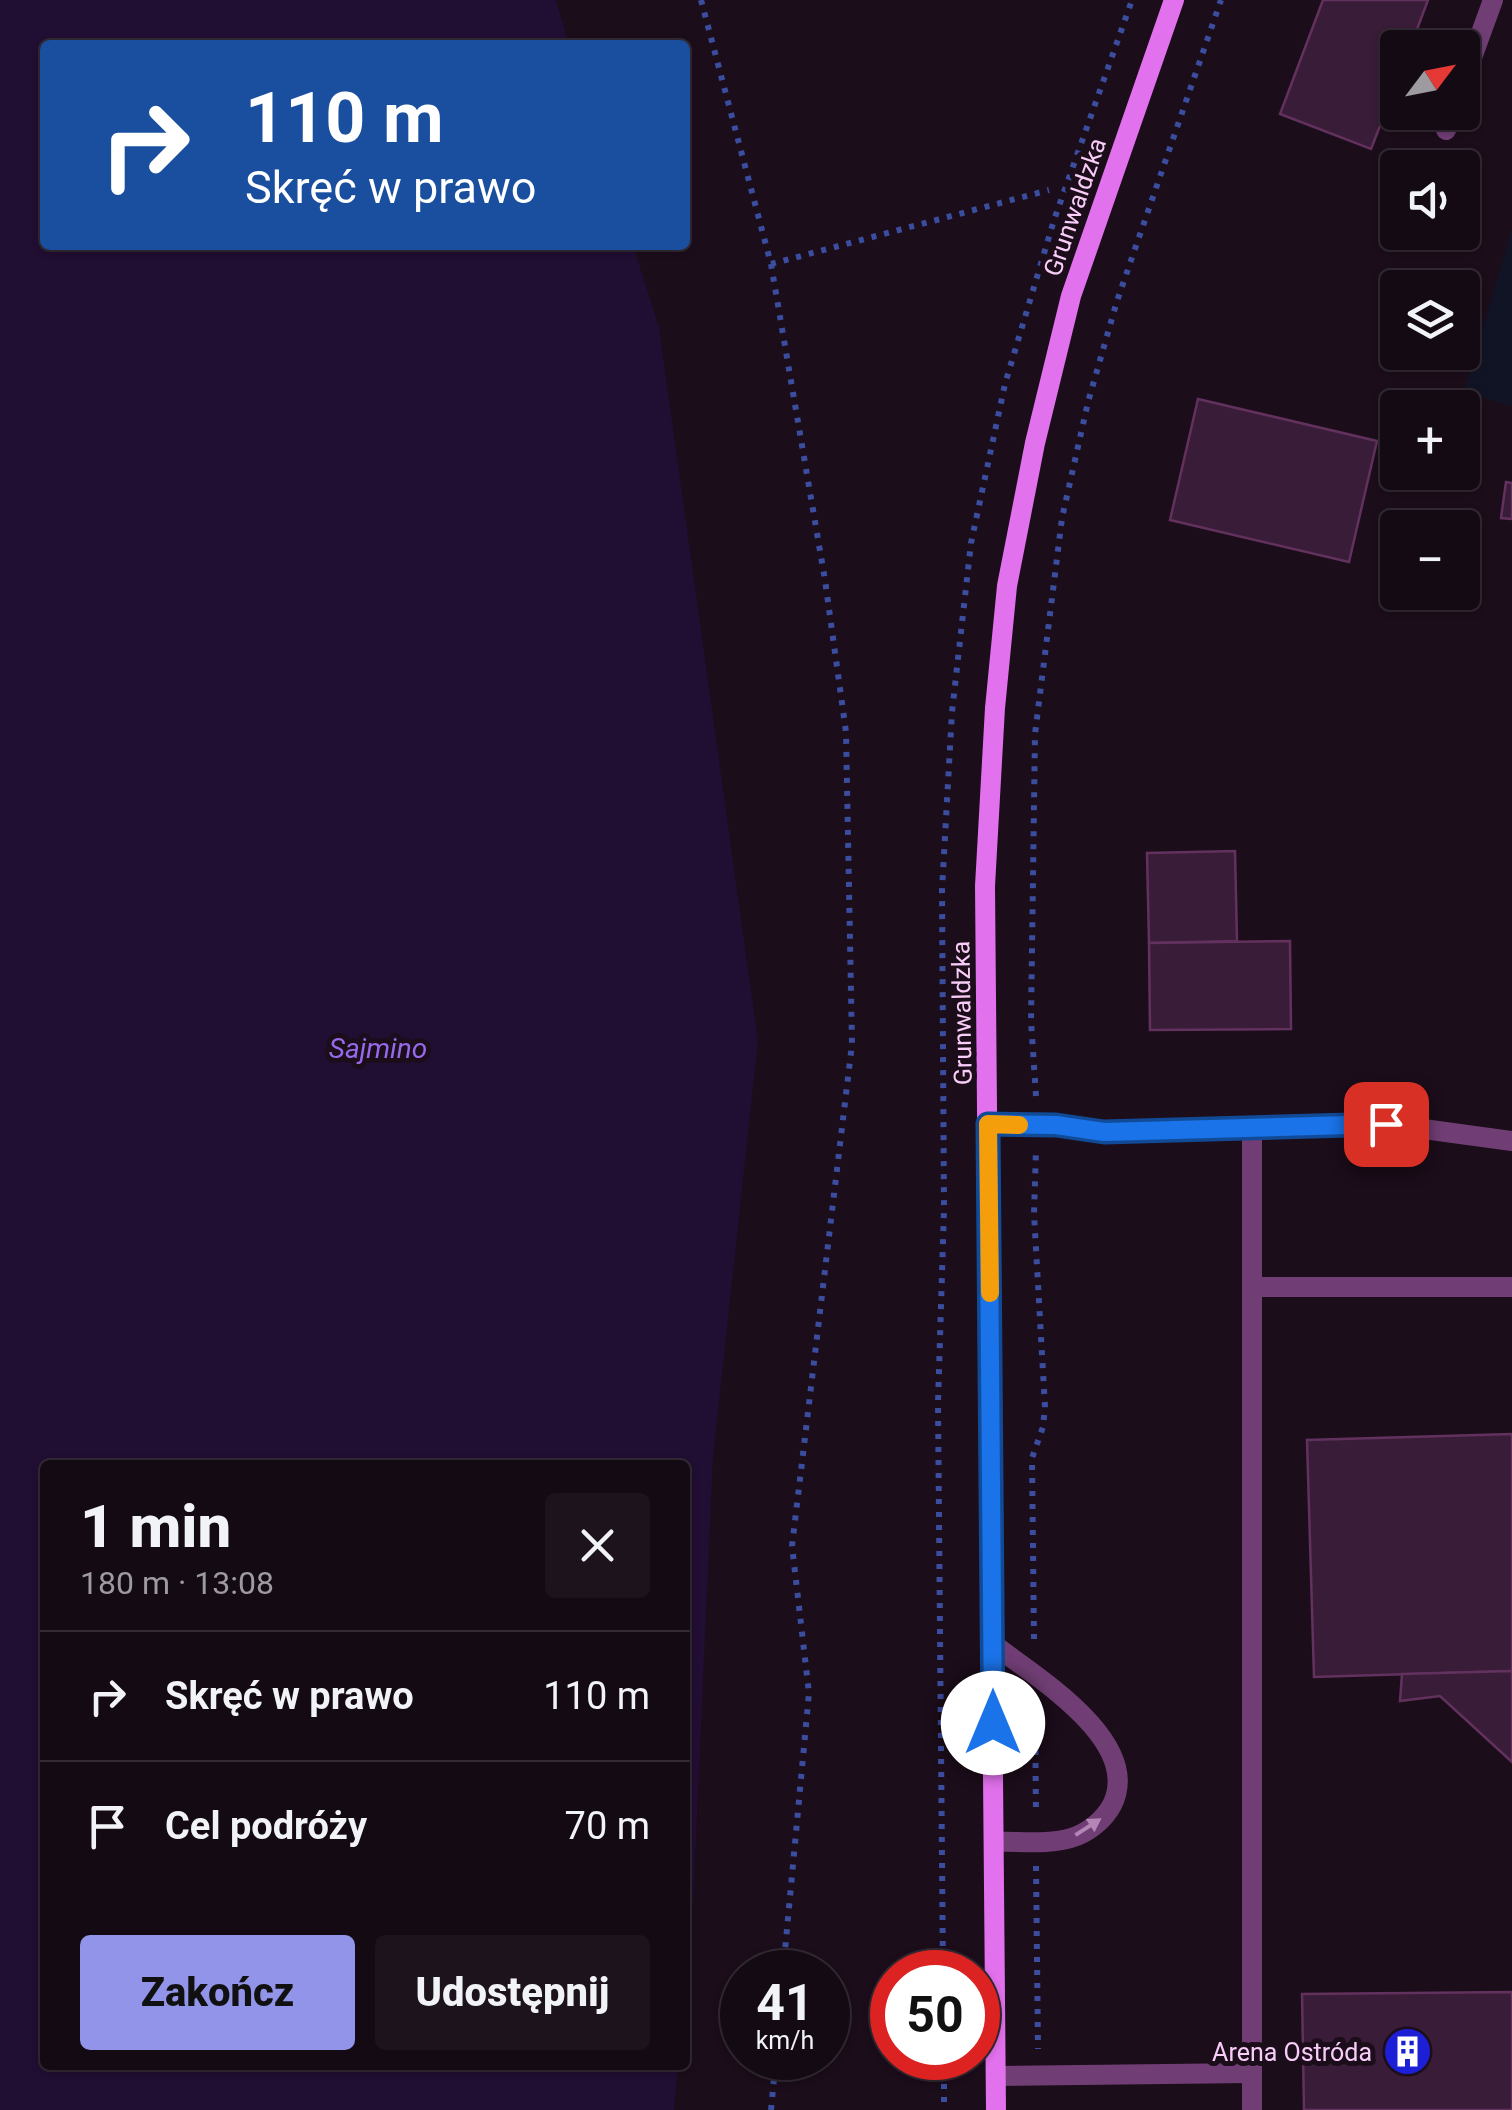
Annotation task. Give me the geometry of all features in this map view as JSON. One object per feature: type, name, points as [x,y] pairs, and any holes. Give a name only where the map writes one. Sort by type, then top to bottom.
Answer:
[{"type":"main road","name":"Grunwaldzka","points":[[995,1950],[985,886],[995,708],[1008,586],[1035,442],[1071,296],[1174,0]]},
{"type":"main road","name":"Grunwaldzka","points":[[996,2080],[996,2110]]},
{"type":"lane","points":[[1480,36],[1493,0]]},
{"type":"lane","points":[[988,1124],[1104,1132],[1386,1124],[1512,1141]]},
{"type":"lane","points":[[1252,1128],[1252,2110]]},
{"type":"lane","points":[[1252,1287],[1512,1287]]},
{"type":"lane","points":[[993,1644],[1076,1709],[1109,1748],[1117,1769],[1118,1793],[1108,1812],[1093,1827],[1070,1838],[994,1842]]},
{"type":"lane","points":[[1000,2076],[1252,2073]]},
{"type":"path","points":[[701,0],[771,264],[822,562],[846,732],[852,1044],[792,1546],[809,1693],[786,1950]]},
{"type":"path","points":[[1038,2076],[1032,1458],[1046,1408],[1034,1214],[1036,1051],[1031,1021],[1036,734],[1062,518],[1088,402],[1117,301],[1221,0]]},
{"type":"path","points":[[771,264],[1049,190]]},
{"type":"path","points":[[771,2110],[774,2080]]},
{"type":"path","points":[[944,2080],[944,2110]]},
{"type":"shaded area","points":[[1512,229],[1512,406],[1480,397],[1480,390],[1465,390],[1470,370],[1480,370],[1480,338]]},
{"type":"water","name":"Sajmino","points":[[0,0],[556,0],[568,40],[40,40],[40,250],[635,250],[659,327],[758,1041],[713,1458],[690,1938],[690,1460],[40,1460],[40,2070],[678,2070],[674,2110],[0,2110]]},
{"type":"building","points":[[1323,0],[1428,0],[1417,30],[1380,30],[1380,126],[1371,149],[1280,114]]},
{"type":"building","points":[[1198,399],[1377,441],[1349,562],[1170,520]]},
{"type":"building","points":[[1506,482],[1512,483],[1512,519],[1501,518]]},
{"type":"building","points":[[1235,851],[1237,941],[1149,943],[1147,853]]},
{"type":"building","points":[[1290,941],[1291,1029],[1150,1030],[1149,943]]},
{"type":"building","points":[[1512,1434],[1512,1671],[1314,1677],[1307,1440]]},
{"type":"building","points":[[1512,1671],[1512,1762],[1440,1696],[1400,1701],[1402,1674]]},
{"type":"building","name":"Arena Ostróda","points":[[1512,1992],[1512,2110],[1304,2110],[1302,1994]]},
{"type":"slow traffic","points":[[990,1293],[988,1124],[1019,1125]]},
{"type":"place","name":"Arena Ostróda","points":[[1407,2052]]},
{"type":"route","points":[[993,1723],[988,1124],[1056,1125],[1104,1132],[1386,1124]]}]
